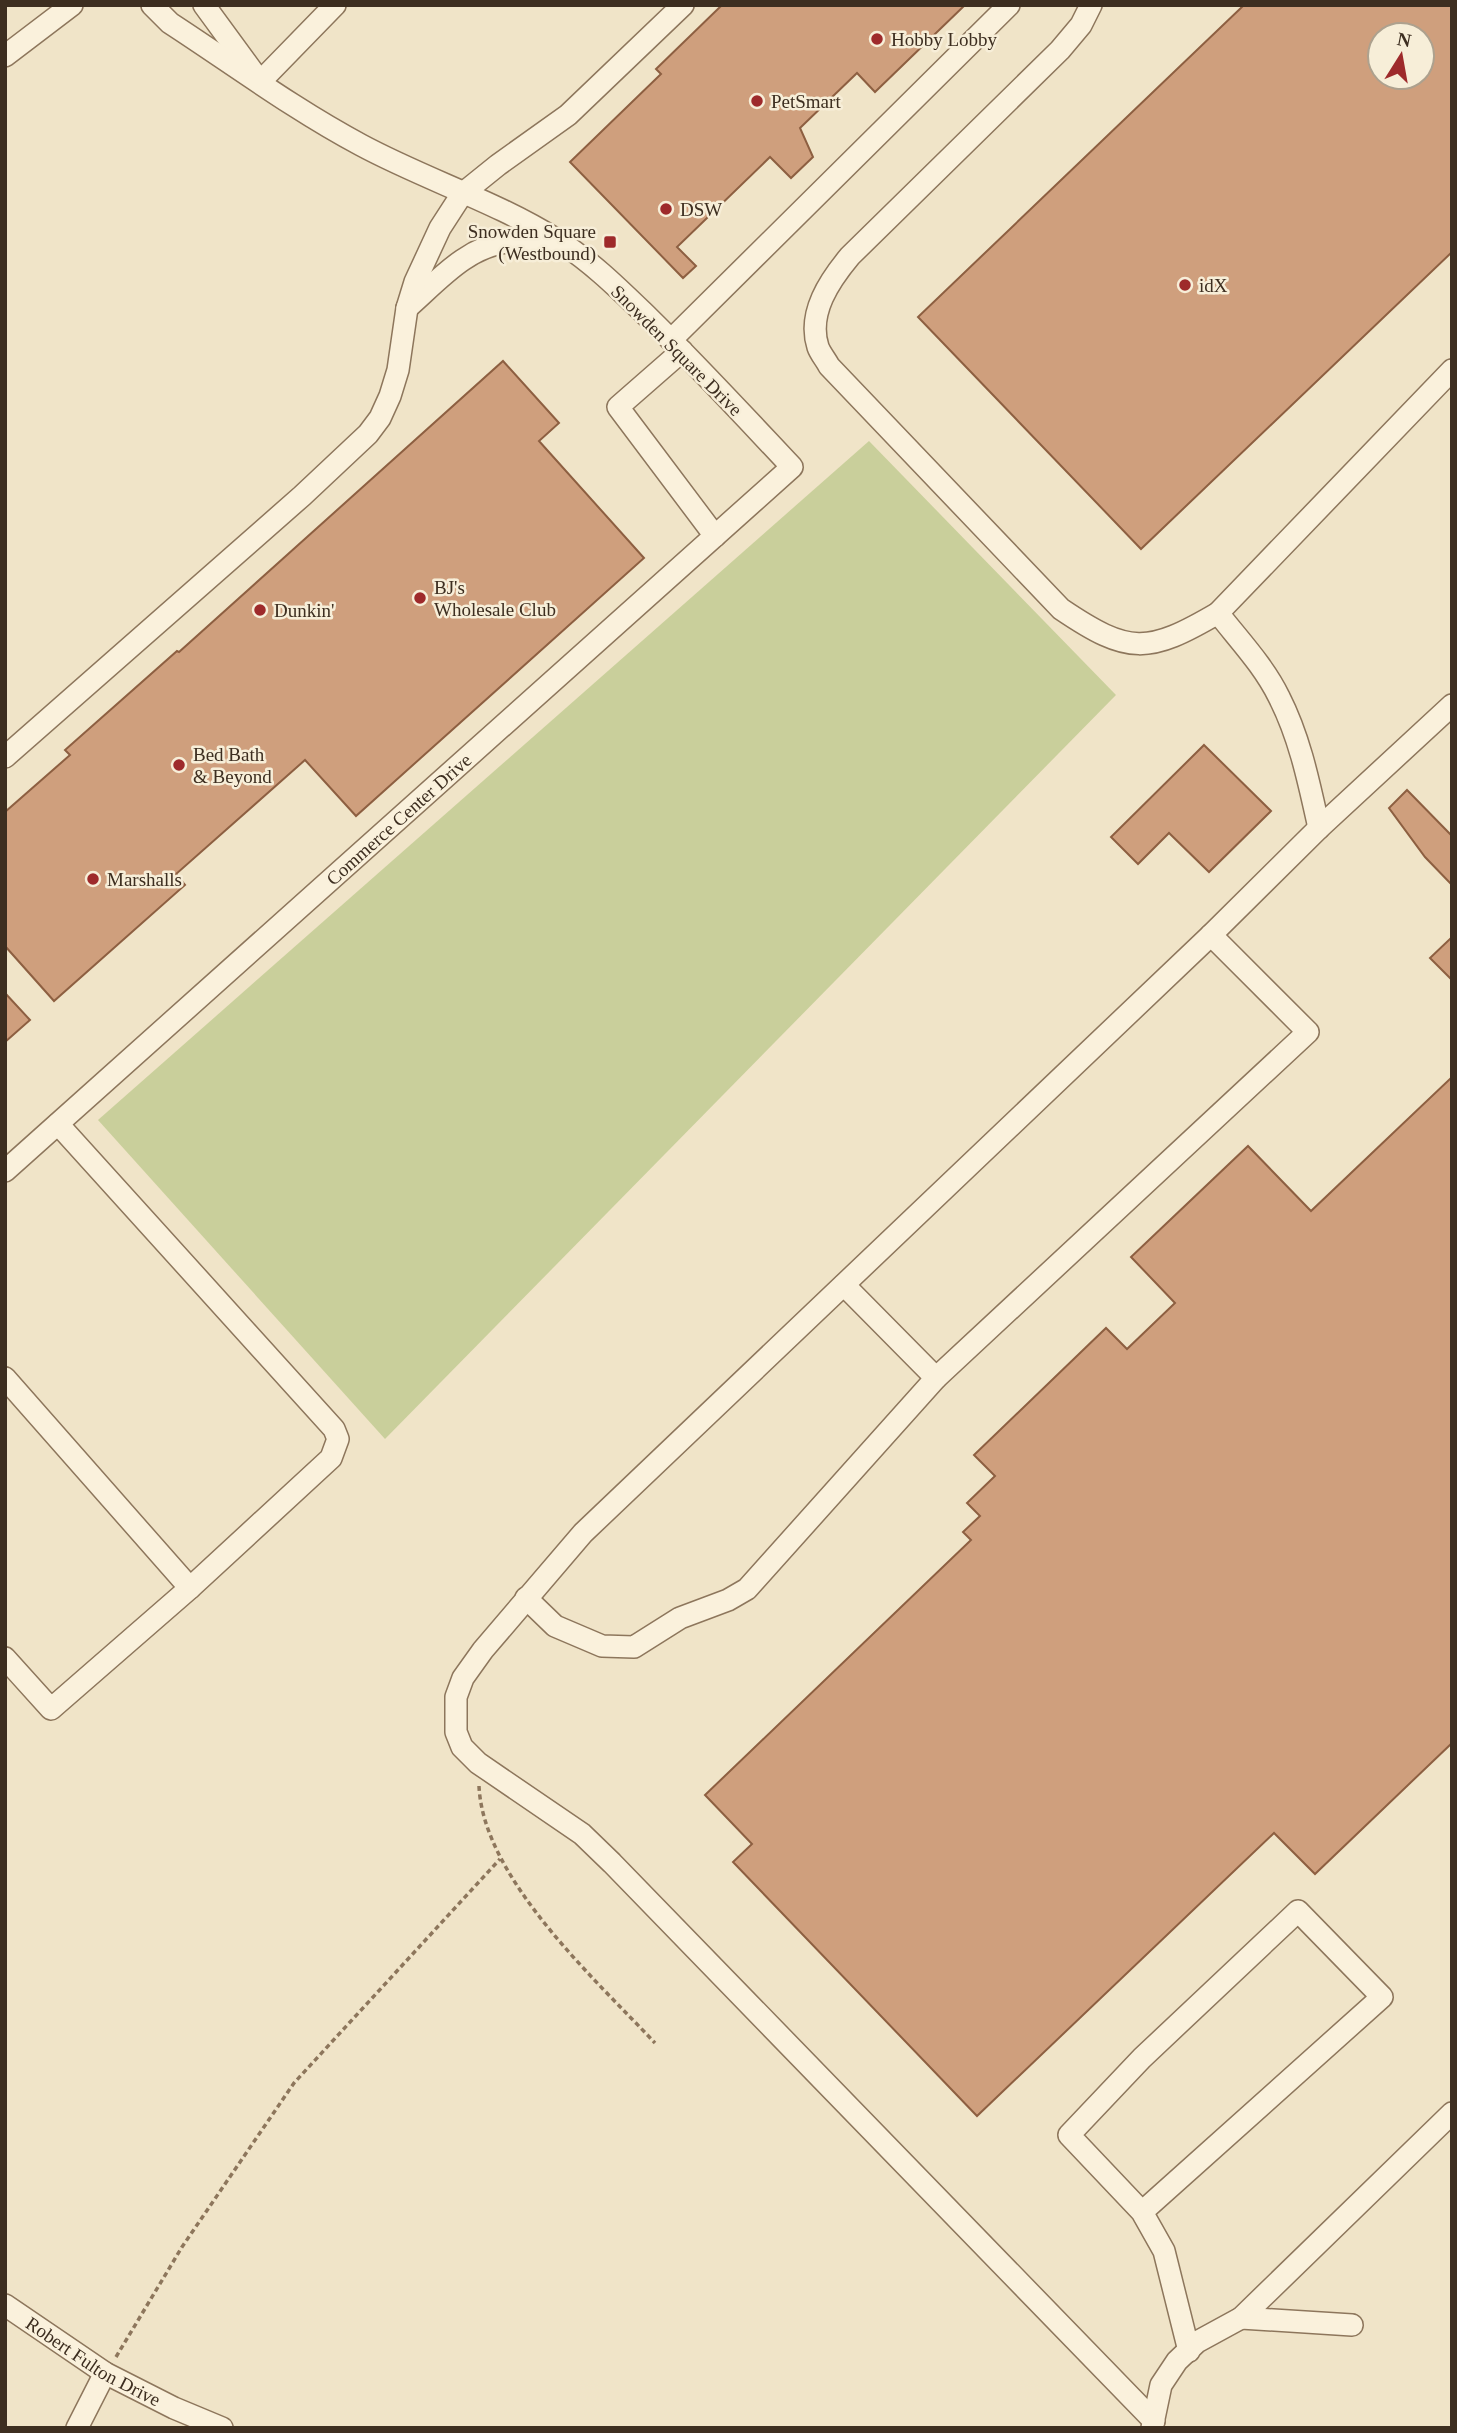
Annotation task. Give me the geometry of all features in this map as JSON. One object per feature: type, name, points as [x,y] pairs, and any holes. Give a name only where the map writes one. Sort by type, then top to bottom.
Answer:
[{"type":"street","points":[[5,56],[72,5]]},
{"type":"street","name":"Snowden Square Drive","points":[[152,5],[170,23],[317,120],[362,146],[520,219],[557,240],[589,263],[677,346],[792,467]]},
{"type":"street","name":"Snowden Square Drive","points":[[204,5],[260,82]]},
{"type":"street","points":[[260,82],[335,5]]},
{"type":"street","points":[[5,757],[302,496],[368,434],[380,418],[390,396],[398,370],[407,309],[415,282],[427,253],[462,194],[568,115],[683,5]]},
{"type":"street","points":[[715,536],[618,407],[1009,5]]},
{"type":"street","points":[[1091,5],[1081,25],[1059,50],[843,264],[831,279],[820,303],[816,327],[818,347],[829,366],[1061,609],[1106,636],[1140,645],[1173,638],[1218,613],[1452,370]]},
{"type":"street","points":[[407,309],[463,258],[484,248],[507,242],[557,240]]},
{"type":"street","name":"Commerce Center Drive","points":[[5,1171],[792,467]]},
{"type":"street","points":[[1218,613],[1261,667],[1279,696],[1306,770],[1319,828]]},
{"type":"street","points":[[1153,2424],[612,1863],[582,1835],[478,1763],[462,1747],[456,1732],[456,1697],[463,1678],[483,1650],[583,1533],[1211,935],[1319,828],[1452,705]]},
{"type":"street","points":[[526,1598],[555,1626],[602,1646],[634,1647],[680,1618],[728,1600],[747,1589],[936,1378],[1308,1032],[1211,935]]},
{"type":"street","points":[[5,1658],[51,1709],[190,1588],[331,1458],[338,1439],[334,1429],[58,1124]]},
{"type":"street","points":[[844,1285],[936,1378]]},
{"type":"street","points":[[5,1378],[190,1588]]},
{"type":"street","points":[[1142,2212],[1382,1997],[1298,1911],[1142,2058],[1069,2135],[1142,2212],[1164,2250],[1189,2351]]},
{"type":"street","points":[[1153,2424],[1161,2385],[1168,2371],[1198,2342],[1241,2318],[1452,2113]]},
{"type":"street","name":"Robert Fulton Drive","points":[[5,2305],[106,2373],[174,2409],[222,2428]]},
{"type":"street","points":[[1241,2318],[1352,2325]]},
{"type":"street","points":[[77,2428],[106,2373]]},
{"type":"path","points":[[478,1763],[479,1801],[500,1859],[531,1906],[584,1968],[655,2043]]},
{"type":"path","points":[[106,2373],[182,2247],[294,2083],[500,1859]]},
{"type":"green space","points":[[869,441],[1116,695],[385,1439],[98,1120]]},
{"type":"building","points":[[722,5],[965,5],[875,92],[857,73],[800,128],[813,157],[791,178],[770,157],[677,247],[696,266],[683,278],[570,162],[661,74],[656,69]]},
{"type":"building","name":"idX","points":[[1244,5],[1452,5],[1452,252],[1141,549],[918,317]]},
{"type":"building","name":"BJ's Wholesale Club","points":[[503,361],[559,423],[539,441],[644,558],[356,816],[305,760],[176,874],[185,885],[54,1001],[5,946],[5,812],[70,755],[65,750],[179,652]]},
{"type":"building","points":[[1204,745],[1271,811],[1209,872],[1169,833],[1138,864],[1111,837]]},
{"type":"building","points":[[1407,790],[1452,836],[1452,885],[1425,857],[1389,808]]},
{"type":"building","points":[[1452,937],[1452,980],[1430,958]]},
{"type":"building","points":[[5,993],[30,1020],[5,1042]]},
{"type":"building","points":[[1452,1077],[1452,1743],[1315,1874],[1274,1833],[977,2116],[733,1862],[752,1844],[705,1795],[971,1540],[963,1532],[980,1516],[967,1503],[995,1476],[974,1455],[1106,1328],[1127,1349],[1175,1303],[1131,1257],[1248,1146],[1311,1211]]},
{"type":"place","name":"Hobby Lobby","points":[[877,39]]},
{"type":"place","name":"PetSmart","points":[[757,101]]},
{"type":"place","name":"DSW","points":[[666,209]]},
{"type":"place","name":"Snowden Square (Westbound)","points":[[610,242]]},
{"type":"place","name":"idX","points":[[1185,285]]},
{"type":"place","name":"BJ's Wholesale Club","points":[[420,598]]},
{"type":"place","name":"Dunkin'","points":[[260,610]]},
{"type":"place","name":"Bed Bath & Beyond","points":[[179,765]]},
{"type":"place","name":"Marshalls","points":[[93,879]]}]
